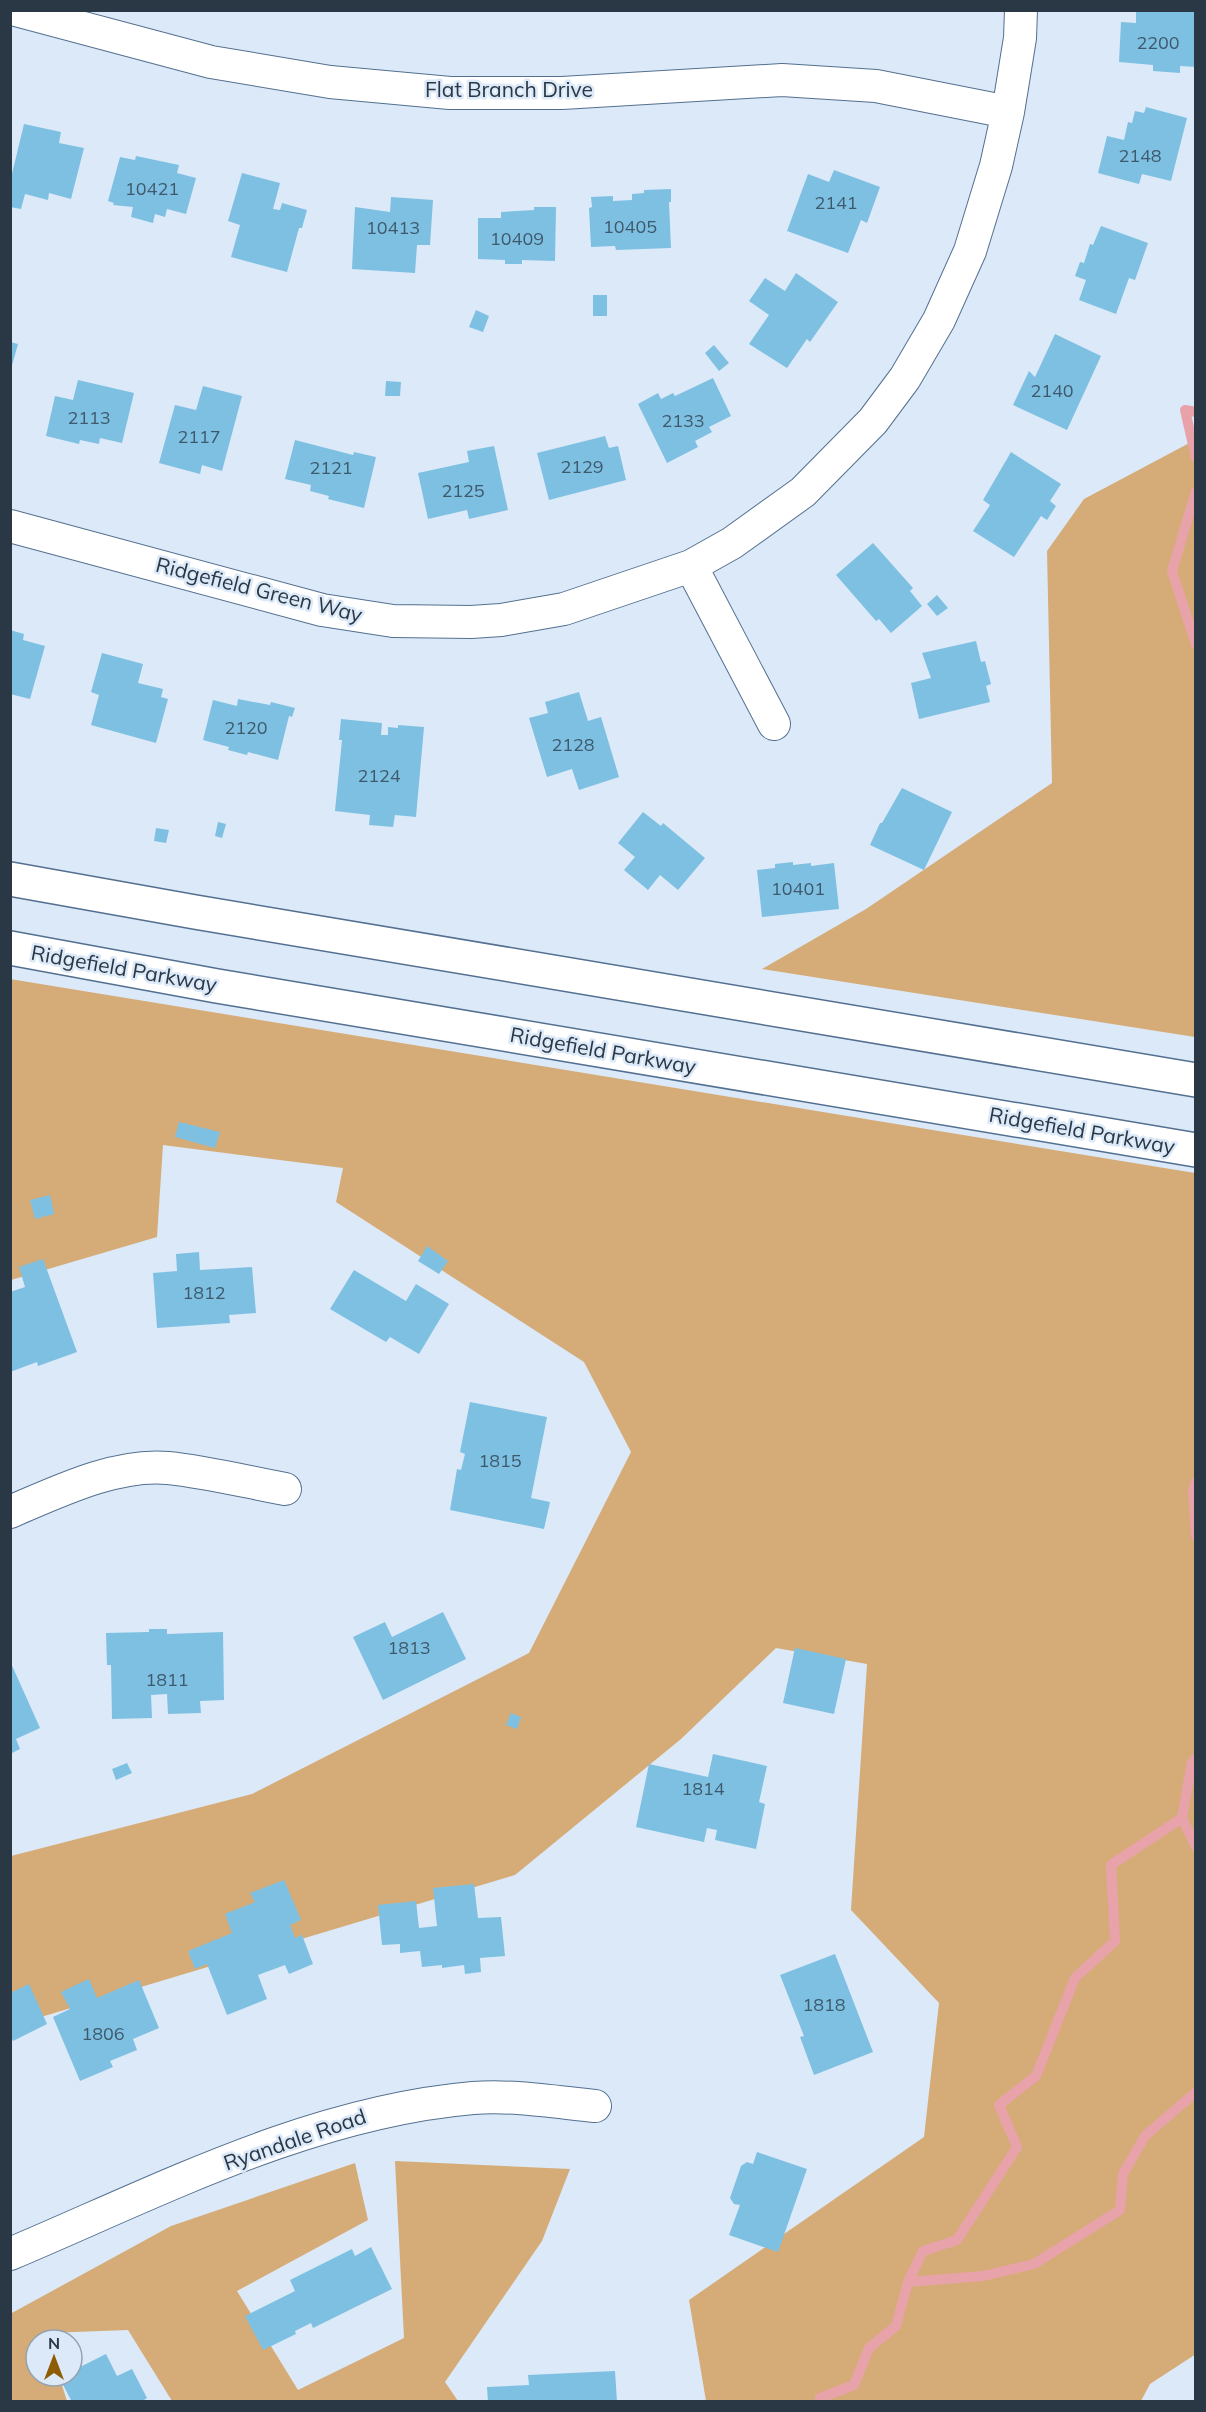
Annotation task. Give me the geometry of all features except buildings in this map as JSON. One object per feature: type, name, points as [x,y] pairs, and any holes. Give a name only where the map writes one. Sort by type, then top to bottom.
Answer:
[{"type":"main road","points":[[10,879],[1196,1080]]},
{"type":"main road","name":"Ridgefield Parkway","points":[[10,948],[217,986],[1196,1150]]},
{"type":"street","name":"Flat Branch Drive","points":[[16,10],[52,15],[212,62],[330,82],[450,93],[562,93],[782,80],[876,87],[1008,112]]},
{"type":"street","name":"Ridgefield Green Way","points":[[10,526],[322,610],[393,621],[501,620],[564,609],[692,566],[732,543],[803,492],[873,421],[905,378],[939,320],[970,251],[996,166],[1008,112],[1020,38],[1021,10]]},
{"type":"street","points":[[692,566],[774,724]]},
{"type":"street","points":[[10,1512],[77,1484],[135,1469],[167,1468],[285,1489]]},
{"type":"street","name":"Ryandale Road","points":[[10,2254],[230,2160],[328,2126],[375,2113],[473,2098],[508,2097],[595,2106]]},
{"type":"shaded area","points":[[1195,440],[1195,1037],[762,969],[866,909],[1052,783],[1047,551],[1084,499]]},
{"type":"shaded area","points":[[10,979],[1195,1173],[1196,2354],[1150,2384],[1141,2401],[706,2401],[689,2300],[924,2137],[939,2003],[851,1910],[867,1664],[776,1648],[681,1739],[515,1875],[11,2026],[11,1856],[252,1794],[529,1653],[631,1452],[584,1362],[336,1202],[343,1168],[163,1145],[157,1237],[11,1280]]},
{"type":"shaded area","points":[[395,2161],[570,2169],[542,2241],[445,2382],[458,2401],[172,2401],[128,2330],[84,2332],[84,2328],[24,2328],[24,2388],[63,2388],[67,2401],[11,2401],[10,2314],[171,2226],[355,2163],[368,2220],[237,2291],[298,2390],[404,2338]]},
{"type":"waterway","points":[[1196,412],[1185,410],[1196,458]]},
{"type":"waterway","points":[[1196,491],[1172,571],[1196,645]]},
{"type":"waterway","points":[[1196,1482],[1193,1491],[1196,1536]]},
{"type":"waterway","points":[[1196,1758],[1192,1762],[1182,1818],[1196,1847]]},
{"type":"waterway","points":[[908,2282],[923,2251],[957,2240],[1017,2147],[999,2105],[1036,2076],[1075,1978],[1115,1941],[1111,1865],[1182,1818]]},
{"type":"waterway","points":[[821,2402],[820,2398],[854,2385],[869,2348],[896,2326],[908,2282],[983,2276],[1034,2264],[1120,2210],[1123,2174],[1145,2136],[1196,2092]]}]
